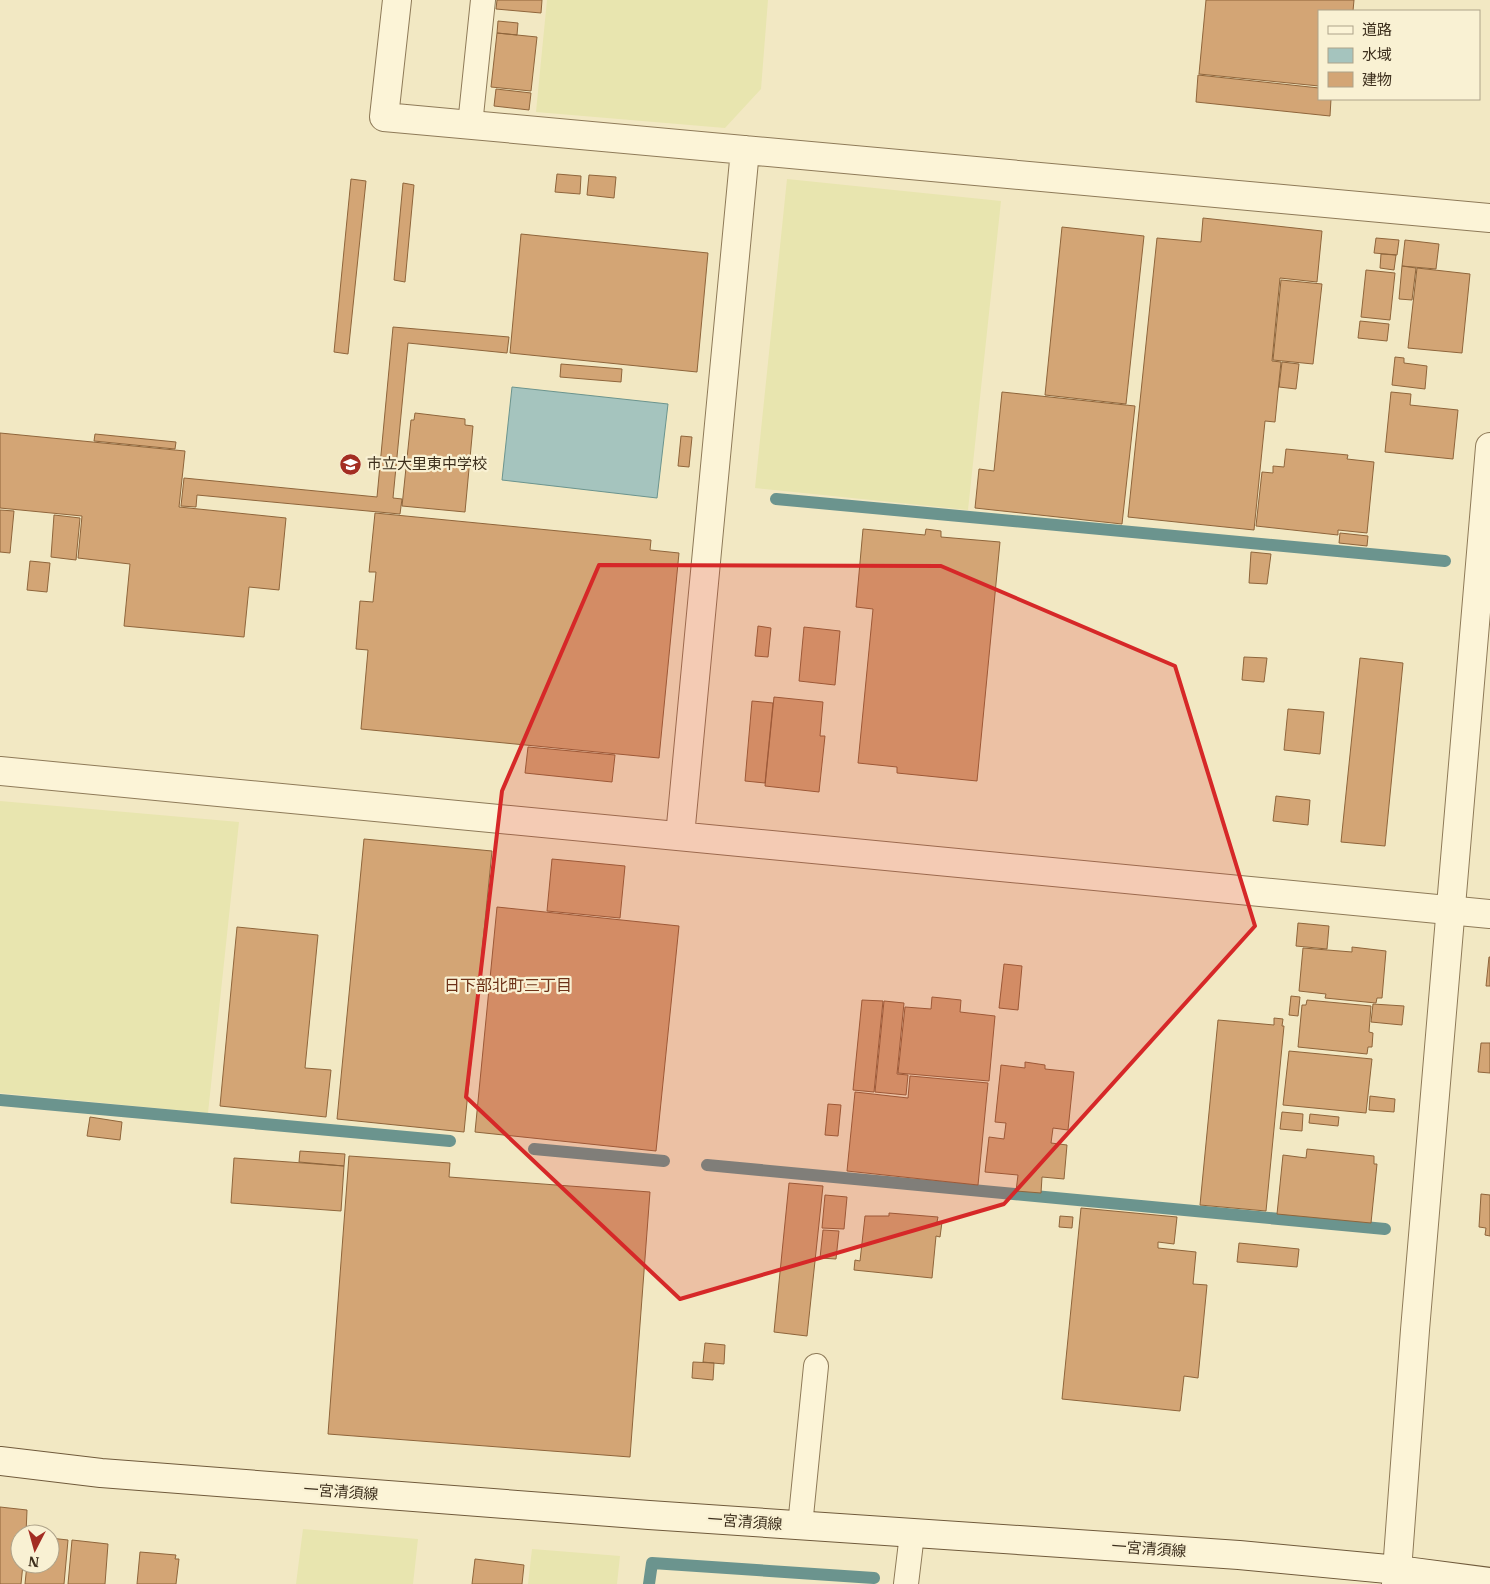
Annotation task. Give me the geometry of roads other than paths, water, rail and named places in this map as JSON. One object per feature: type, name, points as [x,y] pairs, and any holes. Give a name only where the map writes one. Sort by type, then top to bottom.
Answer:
[{"type":"street","points":[[396,0],[384,117],[1490,218]]},
{"type":"street","points":[[680,836],[744,150]]},
{"type":"street","points":[[1397,1577],[1415,1330],[1490,447]]},
{"type":"street","points":[[0,771],[1490,914]]},
{"type":"street","name":"一宮清須線","points":[[0,1461],[101,1473],[800,1526],[1239,1555],[1397,1577],[1490,1582]]},
{"type":"lane","points":[[470,125],[483,0]]},
{"type":"lane","points":[[800,1526],[816,1366]]},
{"type":"lane","points":[[906,1584],[912,1534]]},
{"type":"water","points":[[512,387],[668,404],[657,498],[502,480]]},
{"type":"waterway","points":[[776,499],[1445,561]]},
{"type":"waterway","points":[[0,1100],[450,1141]]},
{"type":"waterway","points":[[534,1149],[664,1161]]},
{"type":"waterway","points":[[707,1165],[1385,1229]]},
{"type":"waterway","points":[[649,1584],[652,1563],[874,1578]]},
{"type":"place","name":"市立大里東中学校","points":[[351,464]]},
{"type":"district","name":"日下部北町三丁目","points":[[508,985]]}]
